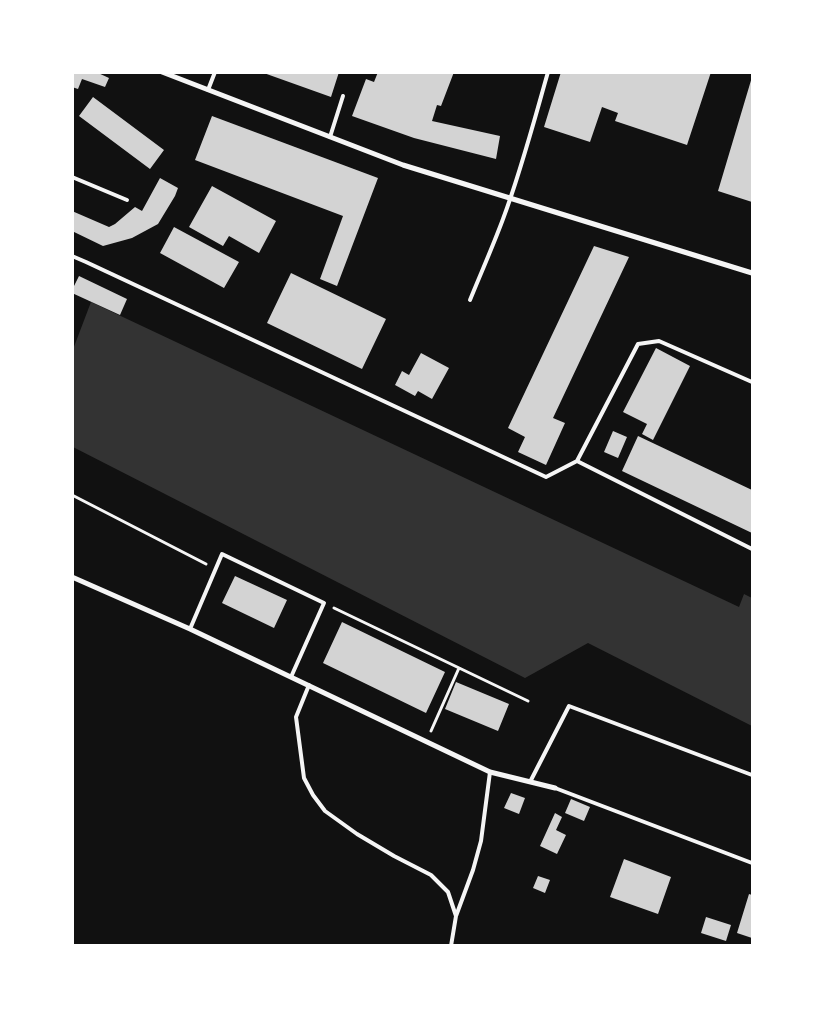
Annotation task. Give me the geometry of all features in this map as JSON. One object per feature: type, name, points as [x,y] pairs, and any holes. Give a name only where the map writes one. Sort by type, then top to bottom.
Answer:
[{"type":"street","points":[[162,72],[403,165],[752,274]]},
{"type":"street","points":[[72,577],[190,629],[490,772],[555,788]]},
{"type":"lane","points":[[208,90],[215,72]]},
{"type":"lane","points":[[470,300],[503,220],[548,72]]},
{"type":"lane","points":[[330,137],[343,96]]},
{"type":"lane","points":[[72,177],[127,200]]},
{"type":"lane","points":[[72,256],[546,477],[577,461],[638,344],[659,341],[752,382]]},
{"type":"lane","points":[[577,461],[752,549]]},
{"type":"lane","points":[[190,629],[222,554],[324,603],[291,677]]},
{"type":"lane","points":[[309,685],[296,717],[304,778],[313,795],[325,811],[357,834],[431,875],[448,892],[456,916]]},
{"type":"lane","points":[[530,782],[569,706],[752,775]]},
{"type":"lane","points":[[450,946],[456,916],[473,870],[480,841],[490,772]]},
{"type":"lane","points":[[555,788],[752,863]]},
{"type":"path","points":[[72,494],[216,569]]},
{"type":"path","points":[[324,603],[528,701]]},
{"type":"path","points":[[426,741],[459,668]]},
{"type":"shaded area","points":[[91,302],[739,607],[744,594],[752,598],[752,726],[588,643],[525,678],[73,447],[72,352]]},
{"type":"building","points":[[72,72],[96,72],[109,78],[105,87],[82,79],[78,89],[72,87]]},
{"type":"building","points":[[261,72],[339,72],[331,97]]},
{"type":"building","points":[[378,72],[454,72],[441,106],[437,105],[432,121],[500,136],[496,159],[414,138],[352,116],[366,79],[374,82]]},
{"type":"building","points":[[561,72],[711,72],[687,145],[615,121],[618,113],[602,107],[590,142],[544,127]]},
{"type":"building","points":[[752,77],[752,202],[718,191]]},
{"type":"building","points":[[93,97],[164,150],[150,169],[79,116]]},
{"type":"building","points":[[212,116],[378,178],[337,286],[320,279],[343,216],[195,160]]},
{"type":"building","points":[[160,178],[178,188],[158,224],[132,238],[103,246],[72,231],[72,211],[109,227],[135,207],[142,211]]},
{"type":"building","points":[[212,186],[276,221],[259,253],[229,236],[223,246],[189,227]]},
{"type":"building","points":[[174,227],[239,262],[224,288],[160,253]]},
{"type":"building","points":[[594,246],[629,257],[553,418],[565,423],[546,465],[518,452],[525,437],[508,428]]},
{"type":"building","points":[[291,273],[386,319],[362,369],[267,323]]},
{"type":"building","points":[[79,276],[127,299],[120,315],[72,293]]},
{"type":"building","points":[[656,348],[690,366],[653,440],[642,434],[647,424],[623,412]]},
{"type":"building","points":[[421,353],[449,368],[432,399],[418,391],[415,396],[395,385],[402,371],[409,375]]},
{"type":"building","points":[[613,431],[627,437],[618,458],[604,452]]},
{"type":"building","points":[[638,436],[752,490],[752,533],[622,471]]},
{"type":"building","points":[[235,576],[287,600],[274,628],[222,603]]},
{"type":"building","points":[[342,622],[445,672],[426,713],[323,663]]},
{"type":"building","points":[[456,682],[509,704],[498,731],[445,709]]},
{"type":"building","points":[[511,793],[525,798],[519,814],[504,808]]},
{"type":"building","points":[[571,799],[590,807],[584,821],[565,813]]},
{"type":"building","points":[[555,813],[562,817],[556,830],[566,835],[557,854],[540,846]]},
{"type":"building","points":[[624,859],[671,877],[658,914],[610,897]]},
{"type":"building","points":[[538,876],[550,880],[545,893],[533,888]]},
{"type":"building","points":[[749,894],[752,895],[752,938],[737,933]]},
{"type":"building","points":[[706,917],[731,925],[726,941],[701,933]]}]
